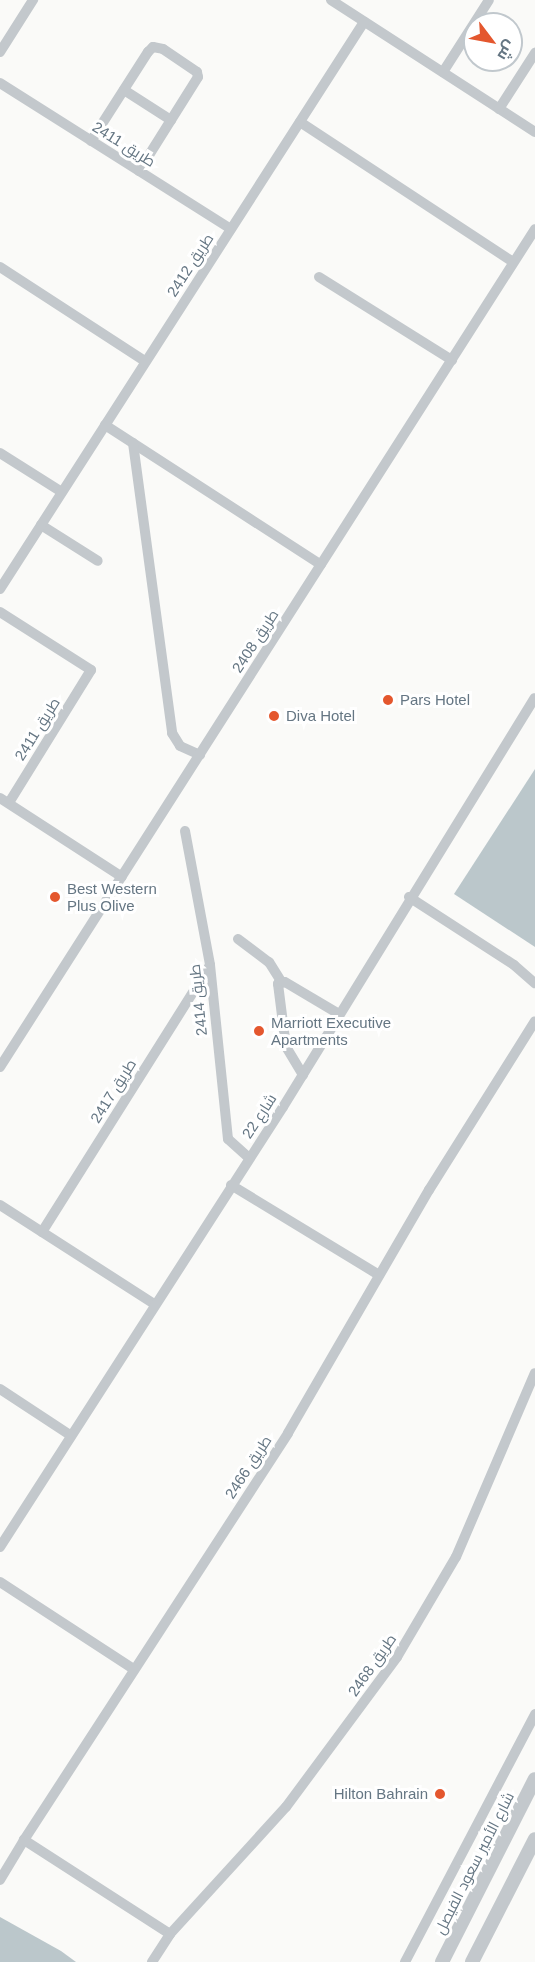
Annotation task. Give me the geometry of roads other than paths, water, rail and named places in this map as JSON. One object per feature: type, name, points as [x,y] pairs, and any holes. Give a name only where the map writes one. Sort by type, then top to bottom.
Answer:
[{"type":"street","points":[[0,52],[33,0]]},
{"type":"street","points":[[331,0],[535,132]]},
{"type":"street","points":[[443,72],[489,0]]},
{"type":"street","name":"طريق 2412","points":[[0,589],[364,22]]},
{"type":"street","points":[[91,141],[148,52],[153,47],[163,49],[197,72],[198,77],[139,171]]},
{"type":"street","points":[[499,109],[535,54]]},
{"type":"street","name":"طريق 2411","points":[[0,83],[231,230]]},
{"type":"street","points":[[124,90],[171,120]]},
{"type":"street","points":[[300,123],[513,262]]},
{"type":"street","name":"طريق 2408","points":[[0,1067],[535,229]]},
{"type":"street","points":[[0,267],[145,361]]},
{"type":"street","points":[[319,277],[452,360]]},
{"type":"street","points":[[105,425],[321,566]]},
{"type":"street","points":[[133,443],[172,733],[180,746],[200,755]]},
{"type":"street","points":[[0,453],[62,492]]},
{"type":"street","points":[[41,525],[98,561]]},
{"type":"street","name":"طريق 2411","points":[[0,612],[91,670],[4,800],[122,877]]},
{"type":"street","name":"شارع 22","points":[[0,1547],[303,1075],[409,897],[535,698]]},
{"type":"street","name":"طريق 2414","points":[[185,831],[210,965],[228,1139],[249,1158]]},
{"type":"street","points":[[409,897],[535,983]]},
{"type":"street","points":[[238,939],[269,962],[281,981],[339,1014]]},
{"type":"street","name":"طريق 2417","points":[[42,1232],[210,965]]},
{"type":"street","points":[[281,981],[278,986],[286,1047],[303,1075]]},
{"type":"street","name":"طريق 2466","points":[[0,1880],[132,1668],[288,1433],[380,1275],[535,1021]]},
{"type":"street","points":[[231,1185],[380,1275]]},
{"type":"street","points":[[0,1205],[154,1304]]},
{"type":"street","name":"طريق 2468","points":[[152,1962],[170,1934],[286,1807],[402,1649],[456,1557],[535,1373]]},
{"type":"street","points":[[0,1389],[70,1435]]},
{"type":"street","points":[[0,1582],[132,1668]]},
{"type":"street","points":[[405,1962],[535,1714]]},
{"type":"street","name":"شارع الأمير سعود الفيصل","points":[[442,1962],[535,1779]]},
{"type":"street","points":[[472,1962],[535,1839]]},
{"type":"street","points":[[24,1840],[170,1934]]},
{"type":"place","name":"Pars Hotel","points":[[388,700]]},
{"type":"place","name":"Diva Hotel","points":[[274,716]]},
{"type":"place","name":"Best Western Plus Olive","points":[[55,897]]},
{"type":"place","name":"Marriott Executive Apartments","points":[[259,1031]]},
{"type":"place","name":"Hilton Bahrain","points":[[440,1794]]}]
